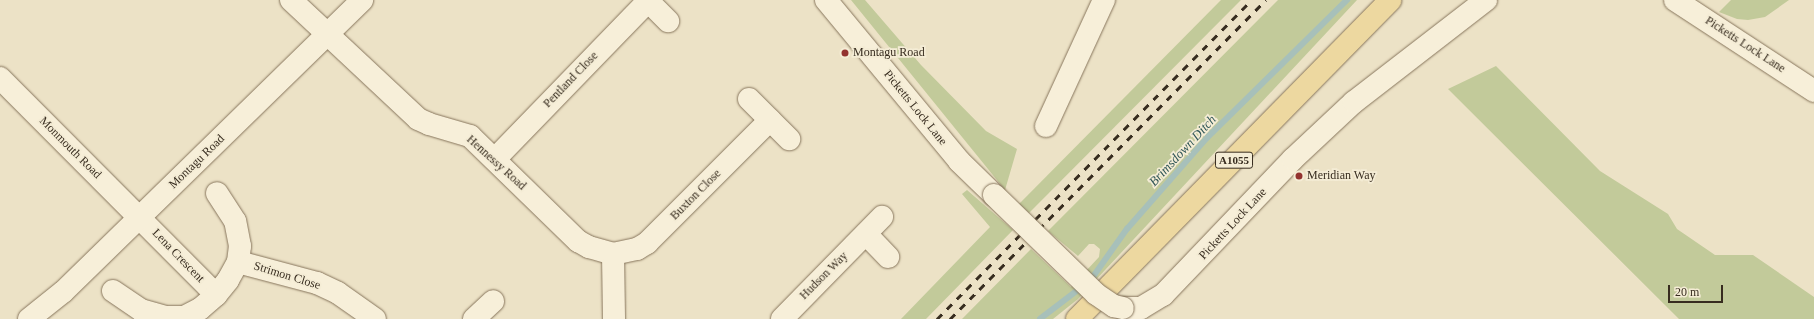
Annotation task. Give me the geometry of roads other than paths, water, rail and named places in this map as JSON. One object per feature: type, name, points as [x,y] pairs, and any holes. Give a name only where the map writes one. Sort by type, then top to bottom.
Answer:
[{"type":"main road","name":"A1055","points":[[1077,319],[1390,0]]},
{"type":"street","name":"Hennessy Road","points":[[291,0],[423,122],[470,136],[578,241],[589,247],[613,254]]},
{"type":"street","name":"Montagu Road","points":[[29,319],[63,292],[362,0]]},
{"type":"street","name":"Picketts Lock Lane","points":[[826,0],[959,161],[978,181],[1096,294],[1114,306],[1124,308],[1142,308],[1163,295],[1293,159],[1354,102],[1486,0]]},
{"type":"street","points":[[1046,126],[1104,0]]},
{"type":"street","name":"Picketts Lock Lane","points":[[1675,0],[1814,91]]},
{"type":"street","name":"Pentland Close","points":[[495,159],[647,1],[668,21]]},
{"type":"street","name":"Monmouth Road","points":[[0,78],[140,218]]},
{"type":"street","points":[[749,99],[789,139]]},
{"type":"street","name":"Buxton Close","points":[[613,254],[637,249],[647,243],[770,120]]},
{"type":"street","points":[[113,291],[140,310],[165,317],[184,318],[200,309],[216,295],[228,280],[238,262],[240,246],[235,221],[217,193]]},
{"type":"street","name":"Hudson Way","points":[[782,319],[882,217]]},
{"type":"street","name":"Lena Crescent","points":[[140,218],[216,295]]},
{"type":"street","points":[[866,234],[888,256]]},
{"type":"street","points":[[613,254],[614,319]]},
{"type":"street","name":"Strimon Close","points":[[238,262],[318,283],[338,293],[375,319]]},
{"type":"street","points":[[474,319],[492,301]]},
{"type":"waterway","name":"Brimsdown Ditch","points":[[1090,281],[1127,229],[1207,138],[1347,0]]},
{"type":"waterway","name":"Brimsdown Ditch","points":[[1040,319],[1083,286]]},
{"type":"railway","points":[[937,319],[1252,0]]},
{"type":"railway","points":[[950,319],[1266,0]]},
{"type":"place","name":"Montagu Road","points":[[845,53]]},
{"type":"place","name":"Meridian Way","points":[[1299,176]]}]
